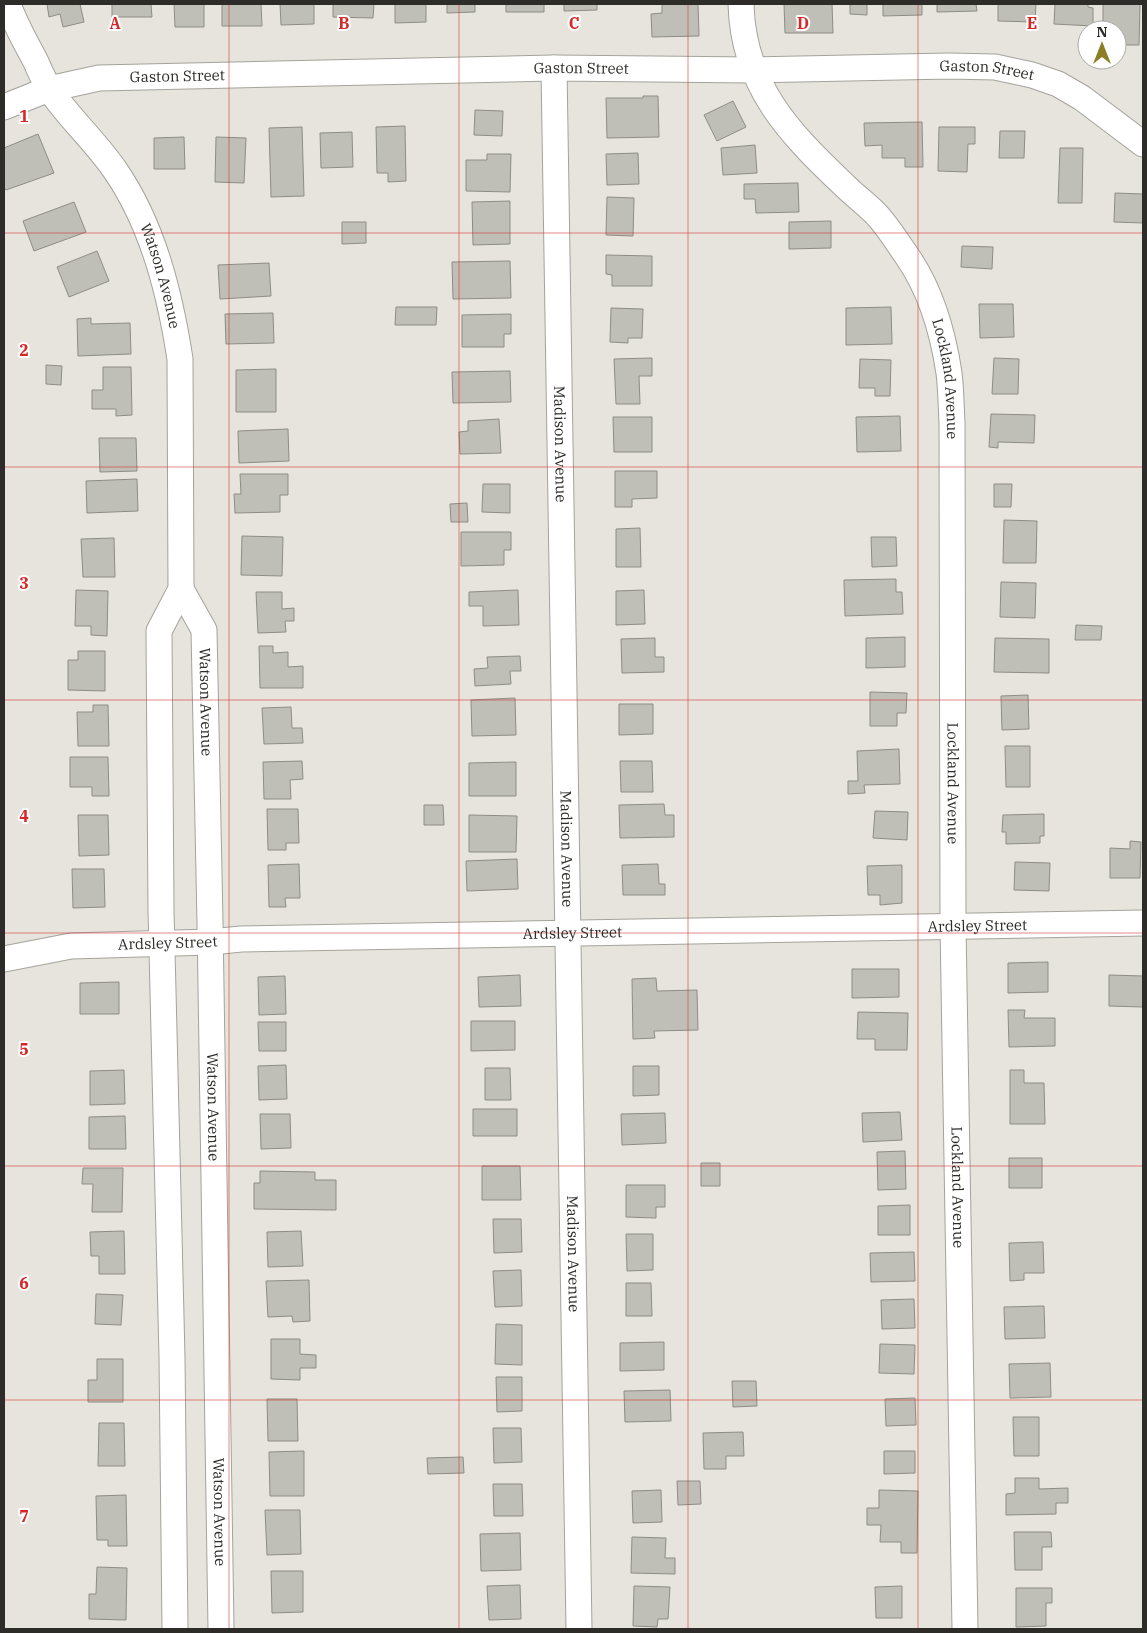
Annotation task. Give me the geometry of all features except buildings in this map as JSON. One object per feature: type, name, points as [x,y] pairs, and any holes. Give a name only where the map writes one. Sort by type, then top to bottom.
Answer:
[{"type":"street","name":"Watson Avenue","points":[[8,4],[14,20],[49,89],[114,168],[129,192],[148,233],[163,277],[174,322],[180,359],[181,590],[159,631],[162,943],[172,1357],[175,1629]]},
{"type":"street","name":"Lockland Avenue","points":[[741,4],[742,28],[752,70],[772,106],[792,134],[844,186],[876,214],[908,257],[925,290],[939,326],[949,373],[952,422],[953,926],[965,1629]]},
{"type":"street","name":"Gaston Street","points":[[4,107],[49,89],[100,78],[554,68],[752,70],[949,66],[995,67],[1032,75],[1058,84],[1082,98],[1143,144]]},
{"type":"street","name":"Madison Avenue","points":[[554,68],[579,1629]]},
{"type":"street","name":"Watson Avenue","points":[[181,590],[204,630],[221,1629]]},
{"type":"street","name":"Ardsley Street","points":[[4,959],[70,946],[210,942],[241,939],[1143,923]]}]
